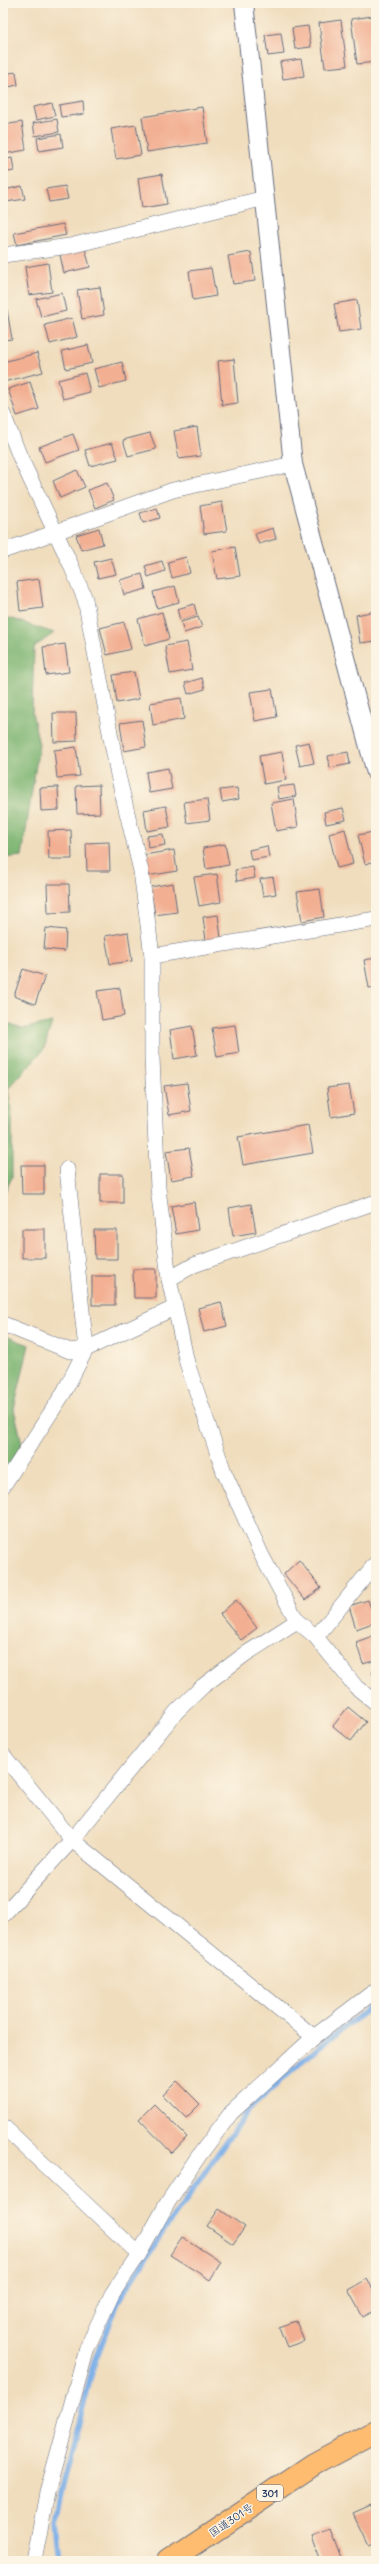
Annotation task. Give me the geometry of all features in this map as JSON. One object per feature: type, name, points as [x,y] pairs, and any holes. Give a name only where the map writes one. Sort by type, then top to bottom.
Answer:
[{"type":"highway","name":"国道301号","points":[[168,2561],[314,2464],[376,2431]]},
{"type":"street","points":[[244,3],[284,392],[293,464],[309,531],[376,773]]},
{"type":"street","points":[[3,255],[70,246],[265,198]]},
{"type":"street","points":[[3,414],[20,456],[57,533],[85,599],[118,775],[141,870],[152,956],[152,1058],[158,1188],[169,1279],[174,1308],[180,1322],[187,1363],[224,1472],[262,1556],[297,1621],[316,1637],[356,1687],[376,1703]]},
{"type":"street","points":[[3,551],[57,533],[173,490],[293,464]]},
{"type":"street","points":[[152,956],[376,919]]},
{"type":"street","points":[[3,1486],[63,1394],[86,1349],[67,1169]]},
{"type":"street","points":[[169,1279],[194,1265],[376,1202]]},
{"type":"street","points":[[3,1324],[70,1351],[86,1349],[174,1308]]},
{"type":"street","points":[[316,1637],[376,1563]]},
{"type":"street","points":[[3,1915],[72,1840],[177,1711],[203,1686],[232,1664],[297,1621]]},
{"type":"street","points":[[3,1755],[72,1840],[314,2038]]},
{"type":"street","points":[[34,2561],[47,2493],[87,2348],[112,2294],[139,2254],[172,2196],[230,2113],[314,2038],[376,1990]]},
{"type":"street","points":[[3,2126],[139,2254]]},
{"type":"green space","points":[[9,618],[54,633],[34,647],[32,712],[39,745],[22,856],[3,858],[3,620]]},
{"type":"green space","points":[[3,1022],[22,1029],[52,1022],[44,1049],[8,1089],[12,1118],[12,1177],[3,1196]]},
{"type":"green space","points":[[3,1335],[29,1345],[14,1409],[22,1444],[3,1479]]},
{"type":"building","points":[[373,16],[376,62],[357,64],[351,19]]},
{"type":"building","points":[[341,20],[347,66],[325,68],[319,23]]},
{"type":"building","points":[[308,26],[311,47],[295,49],[292,28]]},
{"type":"building","points":[[281,33],[284,54],[268,56],[265,35]]},
{"type":"building","points":[[301,59],[304,76],[283,79],[280,62]]},
{"type":"building","points":[[16,72],[18,85],[3,88],[3,74]]},
{"type":"building","points":[[83,101],[84,114],[61,117],[59,105]]},
{"type":"building","points":[[52,103],[55,116],[36,120],[33,107]]},
{"type":"building","points":[[202,107],[207,143],[147,152],[142,117]]},
{"type":"building","points":[[57,119],[59,132],[35,136],[33,123]]},
{"type":"building","points":[[22,122],[26,150],[4,154],[3,125]]},
{"type":"building","points":[[136,125],[141,155],[116,159],[111,129]]},
{"type":"building","points":[[61,134],[63,147],[39,151],[37,138]]},
{"type":"building","points":[[12,158],[14,171],[3,173],[3,160]]},
{"type":"building","points":[[162,174],[167,204],[142,208],[138,178]]},
{"type":"building","points":[[22,186],[25,199],[6,202],[4,190]]},
{"type":"building","points":[[65,186],[68,199],[49,202],[46,189]]},
{"type":"building","points":[[63,224],[66,235],[17,245],[14,233]]},
{"type":"building","points":[[85,248],[90,267],[64,273],[60,255]]},
{"type":"building","points":[[251,252],[255,281],[233,284],[228,256]]},
{"type":"building","points":[[48,263],[52,292],[29,295],[25,267]]},
{"type":"building","points":[[211,268],[216,296],[193,300],[189,271]]},
{"type":"building","points":[[100,287],[104,315],[82,319],[77,290]]},
{"type":"building","points":[[62,293],[66,311],[41,317],[36,299]]},
{"type":"building","points":[[357,300],[361,329],[339,332],[334,304]]},
{"type":"building","points":[[7,310],[12,339],[3,340],[3,311]]},
{"type":"building","points":[[72,318],[77,337],[50,344],[45,325]]},
{"type":"building","points":[[88,345],[92,363],[66,369],[62,351]]},
{"type":"building","points":[[37,353],[43,372],[3,382],[3,362]]},
{"type":"building","points":[[234,359],[238,403],[222,405],[218,361]]},
{"type":"building","points":[[122,362],[126,381],[99,388],[94,369]]},
{"type":"building","points":[[85,373],[90,392],[63,399],[58,380]]},
{"type":"building","points":[[30,382],[39,409],[17,416],[8,389]]},
{"type":"building","points":[[197,427],[201,456],[179,459],[174,431]]},
{"type":"building","points":[[150,433],[156,449],[128,456],[123,440]]},
{"type":"building","points":[[73,434],[79,450],[45,462],[39,447]]},
{"type":"building","points":[[112,443],[118,459],[90,466],[85,450]]},
{"type":"building","points":[[77,470],[85,487],[60,498],[53,481]]},
{"type":"building","points":[[107,483],[114,500],[95,508],[88,490]]},
{"type":"building","points":[[222,502],[227,531],[204,534],[200,506]]},
{"type":"building","points":[[157,508],[160,518],[143,523],[140,513]]},
{"type":"building","points":[[99,528],[103,544],[81,550],[76,535]]},
{"type":"building","points":[[273,528],[276,539],[259,544],[255,534]]},
{"type":"building","points":[[235,547],[240,576],[217,579],[212,551]]},
{"type":"building","points":[[186,557],[190,573],[172,578],[168,562]]},
{"type":"building","points":[[111,558],[116,574],[98,578],[94,562]]},
{"type":"building","points":[[162,561],[165,571],[148,577],[145,566]]},
{"type":"building","points":[[142,574],[146,589],[124,595],[120,580]]},
{"type":"building","points":[[39,579],[43,608],[20,611],[17,582]]},
{"type":"building","points":[[175,586],[179,602],[157,608],[153,592]]},
{"type":"building","points":[[194,604],[197,615],[180,620],[177,609]]},
{"type":"building","points":[[376,611],[376,641],[360,643],[356,615]]},
{"type":"building","points":[[162,612],[169,639],[145,646],[138,619]]},
{"type":"building","points":[[198,617],[202,627],[184,633],[181,622]]},
{"type":"building","points":[[124,622],[131,649],[107,655],[100,628]]},
{"type":"building","points":[[187,642],[192,670],[170,674],[165,646]]},
{"type":"building","points":[[65,644],[69,672],[46,675],[43,647]]},
{"type":"building","points":[[134,672],[139,699],[117,703],[113,675]]},
{"type":"building","points":[[202,678],[205,689],[188,694],[185,683]]},
{"type":"building","points":[[272,689],[277,717],[255,721],[250,692]]},
{"type":"building","points":[[181,698],[184,719],[153,725],[150,703]]},
{"type":"building","points":[[53,713],[76,713],[77,741],[54,742]]},
{"type":"building","points":[[142,720],[146,747],[124,751],[120,723]]},
{"type":"building","points":[[309,742],[314,763],[300,766],[295,745]]},
{"type":"building","points":[[76,747],[80,776],[57,778],[54,750]]},
{"type":"building","points":[[282,752],[286,780],[264,784],[259,756]]},
{"type":"building","points":[[348,752],[350,764],[330,768],[328,756]]},
{"type":"building","points":[[168,768],[172,789],[149,793],[146,772]]},
{"type":"building","points":[[99,785],[100,813],[77,814],[76,786]]},
{"type":"building","points":[[294,785],[296,796],[279,799],[277,787]]},
{"type":"building","points":[[58,787],[59,810],[41,811],[40,788]]},
{"type":"building","points":[[237,788],[239,799],[222,802],[220,790]]},
{"type":"building","points":[[207,799],[210,820],[187,823],[184,802]]},
{"type":"building","points":[[294,799],[298,827],[276,831],[271,803]]},
{"type":"building","points":[[166,806],[170,827],[147,831],[144,810]]},
{"type":"building","points":[[343,808],[346,820],[326,824],[324,812]]},
{"type":"building","points":[[345,829],[353,864],[337,868],[329,834]]},
{"type":"building","points":[[71,830],[72,859],[49,859],[48,831]]},
{"type":"building","points":[[373,832],[376,861],[365,864],[358,835]]},
{"type":"building","points":[[163,834],[165,845],[148,848],[147,836]]},
{"type":"building","points":[[109,842],[110,871],[87,871],[86,843]]},
{"type":"building","points":[[225,844],[229,865],[206,869],[203,848]]},
{"type":"building","points":[[267,846],[269,857],[251,860],[249,850]]},
{"type":"building","points":[[174,850],[177,871],[147,876],[144,855]]},
{"type":"building","points":[[253,867],[255,878],[237,881],[235,870]]},
{"type":"building","points":[[217,874],[221,902],[199,906],[194,877]]},
{"type":"building","points":[[273,877],[276,894],[263,896],[260,879]]},
{"type":"building","points":[[173,883],[177,912],[155,915],[150,887]]},
{"type":"building","points":[[47,884],[69,884],[70,912],[48,913]]},
{"type":"building","points":[[320,889],[324,917],[302,921],[297,892]]},
{"type":"building","points":[[218,915],[221,938],[206,941],[203,917]]},
{"type":"building","points":[[46,928],[66,930],[65,951],[44,949]]},
{"type":"building","points":[[128,932],[132,961],[110,964],[105,936]]},
{"type":"building","points":[[376,958],[376,987],[369,988],[364,960]]},
{"type":"building","points":[[23,969],[45,976],[35,1004],[14,996]]},
{"type":"building","points":[[120,988],[124,1016],[102,1020],[97,991]]},
{"type":"building","points":[[235,1025],[239,1053],[217,1057],[212,1028]]},
{"type":"building","points":[[192,1026],[197,1055],[174,1059],[170,1030]]},
{"type":"building","points":[[187,1083],[191,1111],[169,1115],[164,1086]]},
{"type":"building","points":[[349,1085],[354,1113],[331,1117],[327,1088]]},
{"type":"building","points":[[308,1125],[313,1153],[243,1165],[238,1137]]},
{"type":"building","points":[[189,1148],[194,1176],[171,1180],[166,1151]]},
{"type":"building","points":[[21,1165],[44,1165],[44,1194],[22,1194]]},
{"type":"building","points":[[100,1174],[123,1174],[123,1203],[100,1203]]},
{"type":"building","points":[[194,1202],[198,1230],[176,1234],[171,1206]]},
{"type":"building","points":[[251,1204],[256,1232],[233,1236],[229,1208]]},
{"type":"building","points":[[22,1229],[45,1229],[45,1258],[22,1258]]},
{"type":"building","points":[[94,1230],[117,1230],[117,1259],[95,1259]]},
{"type":"building","points":[[133,1269],[156,1269],[156,1298],[134,1298]]},
{"type":"building","points":[[92,1276],[115,1276],[115,1305],[92,1305]]},
{"type":"building","points":[[221,1302],[227,1326],[204,1332],[198,1308]]},
{"type":"building","points":[[299,1560],[321,1588],[305,1600],[284,1574]]},
{"type":"building","points":[[236,1600],[257,1628],[241,1640],[220,1614]]},
{"type":"building","points":[[368,1600],[376,1622],[356,1629],[349,1606]]},
{"type":"building","points":[[375,1635],[376,1660],[363,1664],[356,1642]]},
{"type":"building","points":[[376,1671],[376,1684],[372,1672]]},
{"type":"building","points":[[348,1707],[366,1722],[351,1741],[333,1726]]},
{"type":"building","points":[[177,2081],[200,2104],[186,2118],[163,2095]]},
{"type":"building","points":[[154,2104],[187,2137],[172,2153],[139,2119]]},
{"type":"building","points":[[219,2209],[245,2227],[233,2244],[207,2226]]},
{"type":"building","points":[[182,2237],[221,2262],[210,2280],[170,2255]]},
{"type":"building","points":[[367,2279],[376,2294],[376,2310],[363,2317],[348,2290]]},
{"type":"building","points":[[296,2321],[304,2341],[287,2347],[279,2327]]},
{"type":"building","points":[[371,2506],[376,2517],[376,2544],[369,2547],[353,2514]]},
{"type":"building","points":[[331,2529],[343,2561],[321,2561],[312,2536]]},
{"type":"waterway","points":[[59,2561],[55,2521],[63,2483],[95,2361],[118,2302],[160,2236],[249,2109],[320,2046],[376,2003]]}]
